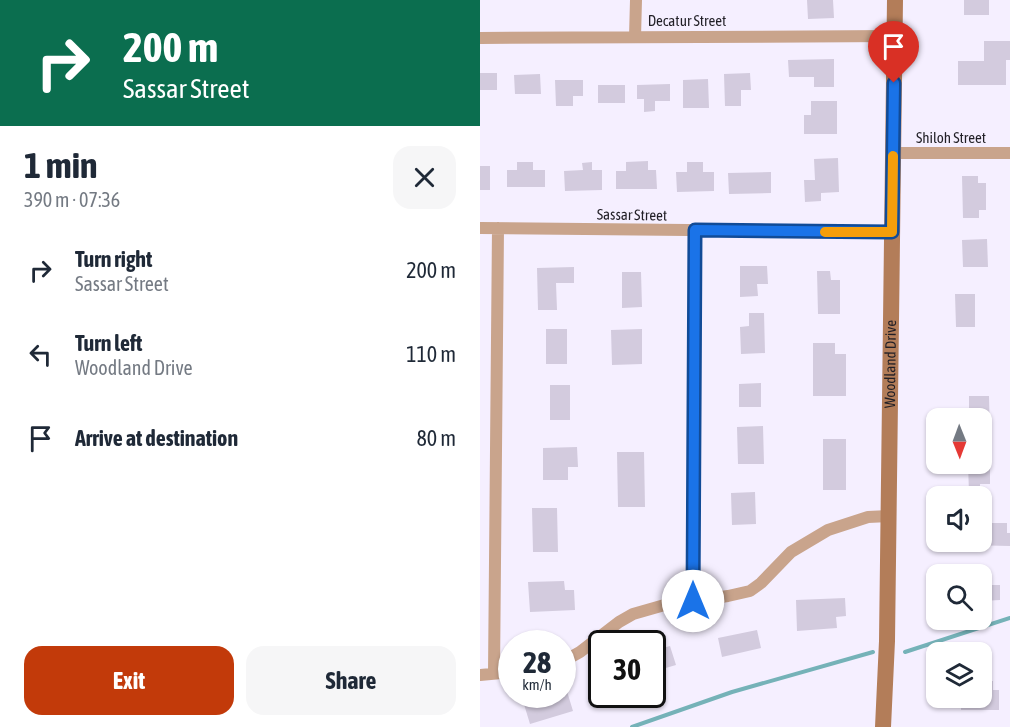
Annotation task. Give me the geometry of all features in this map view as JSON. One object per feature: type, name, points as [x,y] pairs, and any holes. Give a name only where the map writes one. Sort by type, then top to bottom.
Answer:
[{"type":"main road","name":"Woodland Drive","points":[[883,727],[887,641],[895,0]]},
{"type":"street","points":[[635,37],[636,0]]},
{"type":"street","name":"Decatur Street","points":[[480,38],[894,36]]},
{"type":"street","name":"Shiloh Street","points":[[893,153],[1010,153]]},
{"type":"street","name":"Sassar Street","points":[[480,228],[892,232]]},
{"type":"street","points":[[494,673],[498,228]]},
{"type":"street","points":[[693,601],[695,230]]},
{"type":"street","points":[[576,654],[633,614],[668,604],[750,591],[761,584],[791,552],[828,530],[868,517],[889,516]]},
{"type":"street","points":[[480,675],[498,673]]},
{"type":"building","points":[[807,0],[833,0],[834,18],[808,19]]},
{"type":"building","points":[[964,0],[989,0],[989,15],[964,15]]},
{"type":"building","points":[[984,41],[1010,41],[1010,60],[1006,60],[1006,85],[958,85],[958,61],[984,61]]},
{"type":"building","points":[[834,59],[834,87],[814,87],[814,77],[789,77],[788,60]]},
{"type":"building","points":[[480,73],[497,73],[497,90],[480,90]]},
{"type":"building","points":[[750,73],[751,90],[741,90],[741,106],[725,106],[724,74]]},
{"type":"building","points":[[540,74],[541,94],[515,94],[514,75]]},
{"type":"building","points":[[708,79],[709,108],[683,108],[683,80]]},
{"type":"building","points":[[555,80],[583,80],[583,96],[573,96],[573,106],[556,106]]},
{"type":"building","points":[[670,84],[670,101],[655,101],[655,111],[644,112],[644,99],[637,99],[637,85]]},
{"type":"building","points":[[598,85],[625,85],[625,103],[598,103]]},
{"type":"building","points":[[811,101],[837,101],[837,134],[804,134],[804,115],[811,115]]},
{"type":"building","points":[[838,158],[839,192],[821,193],[821,201],[805,202],[804,180],[815,180],[814,159]]},
{"type":"building","points":[[648,161],[648,170],[656,170],[657,189],[616,189],[616,171],[626,171],[626,162]]},
{"type":"building","points":[[517,162],[533,162],[533,170],[545,170],[545,187],[507,187],[507,170],[517,170]]},
{"type":"building","points":[[592,162],[592,170],[602,170],[602,190],[565,191],[564,171],[583,170],[582,163]]},
{"type":"building","points":[[687,162],[703,162],[703,172],[714,172],[714,191],[677,192],[676,172],[687,172]]},
{"type":"building","points":[[480,166],[490,166],[490,190],[480,190]]},
{"type":"building","points":[[771,172],[771,193],[729,194],[728,173]]},
{"type":"building","points":[[962,176],[978,176],[978,183],[986,183],[986,210],[979,210],[979,218],[963,218]]},
{"type":"building","points":[[987,239],[988,267],[963,267],[962,240]]},
{"type":"building","points":[[740,266],[767,266],[768,284],[757,284],[758,296],[740,297]]},
{"type":"building","points":[[574,267],[574,283],[556,283],[557,310],[538,310],[537,268]]},
{"type":"building","points":[[817,271],[830,271],[831,280],[840,280],[840,314],[818,314]]},
{"type":"building","points":[[622,272],[641,272],[642,307],[622,308]]},
{"type":"building","points":[[955,294],[975,294],[975,327],[956,327]]},
{"type":"building","points":[[749,313],[764,313],[765,353],[741,354],[740,327],[749,326]]},
{"type":"building","points":[[546,329],[567,329],[567,364],[546,364]]},
{"type":"building","points":[[642,329],[642,364],[612,365],[611,330]]},
{"type":"building","points":[[813,343],[835,343],[835,354],[846,354],[846,396],[813,396]]},
{"type":"building","points":[[761,383],[761,407],[739,407],[739,384]]},
{"type":"building","points":[[550,385],[570,385],[570,420],[550,420]]},
{"type":"building","points":[[969,396],[989,396],[989,408],[969,408]]},
{"type":"building","points":[[763,426],[764,464],[738,464],[737,427]]},
{"type":"building","points":[[823,439],[846,439],[846,490],[823,490]]},
{"type":"building","points":[[577,447],[578,467],[568,467],[568,480],[543,480],[543,448]]},
{"type":"building","points":[[617,452],[644,452],[645,507],[618,507]]},
{"type":"building","points":[[968,474],[990,474],[990,484],[969,486]]},
{"type":"building","points":[[755,492],[756,524],[732,525],[731,493]]},
{"type":"building","points":[[532,508],[557,508],[558,552],[533,552]]},
{"type":"building","points":[[992,523],[1007,523],[1010,546],[992,546]]},
{"type":"building","points":[[564,581],[565,590],[574,590],[575,610],[530,612],[528,582]]},
{"type":"building","points":[[992,585],[1000,585],[1000,600],[992,600]]},
{"type":"building","points":[[845,598],[846,616],[836,617],[837,628],[797,631],[796,600]]},
{"type":"building","points":[[757,630],[761,648],[722,657],[718,638]]},
{"type":"building","points":[[670,646],[676,665],[666,668],[666,647]]},
{"type":"building","points":[[993,681],[993,690],[999,690],[999,710],[961,710],[961,708],[992,708]]},
{"type":"building","points":[[525,708],[572,708],[573,711],[530,724]]},
{"type":"waterway","points":[[905,652],[1010,618]]},
{"type":"waterway","points":[[632,727],[732,692],[873,652]]},
{"type":"slow traffic","points":[[825,232],[892,232],[893,156]]},
{"type":"route","points":[[693,601],[695,230],[892,232],[894,83]]}]
